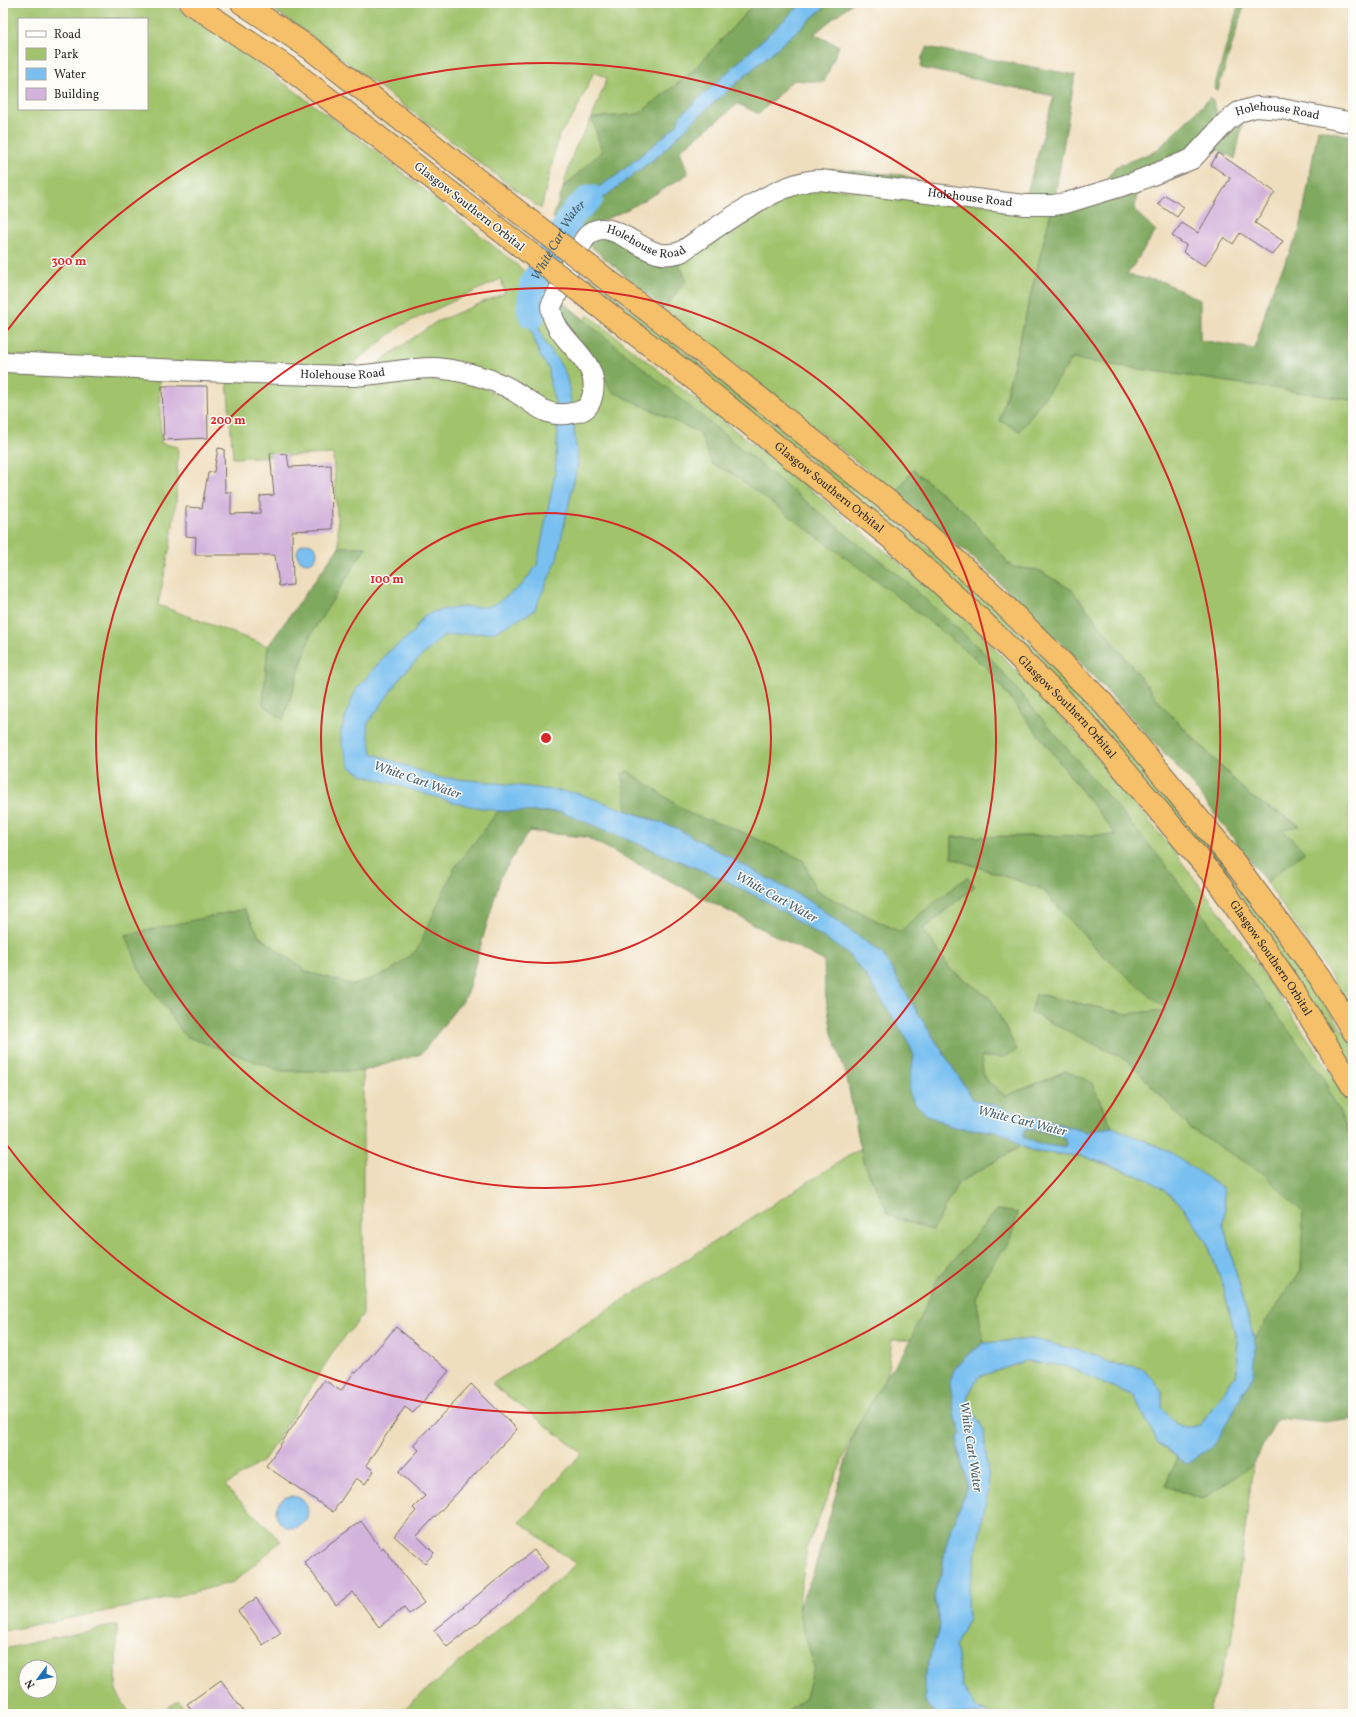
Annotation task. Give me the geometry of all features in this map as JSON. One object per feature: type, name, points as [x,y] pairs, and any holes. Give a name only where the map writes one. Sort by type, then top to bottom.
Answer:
[{"type":"highway","name":"Glasgow Southern Orbital","points":[[191,3],[291,70],[690,376],[892,539],[980,619],[1082,720],[1213,875],[1290,985],[1353,1087]]},
{"type":"highway","points":[[242,3],[311,50],[525,218],[711,359],[913,521],[994,595],[1102,702],[1231,858],[1319,976],[1353,1031]]},
{"type":"street","name":"Holehouse Road","points":[[3,362],[346,376],[433,368],[467,372],[506,386],[543,411],[564,415],[584,410],[590,404],[594,385],[586,361],[558,329],[552,316],[551,306],[585,239],[598,230],[605,228],[612,230],[626,236],[647,250],[658,254],[670,255],[682,252],[760,200],[794,184],[808,180],[820,180],[1025,205],[1060,204],[1135,182],[1192,159],[1227,122],[1239,112],[1256,107],[1282,109],[1353,123]]},
{"type":"green space","points":[[3,3],[169,3],[246,55],[372,148],[585,320],[588,315],[821,498],[961,614],[1080,737],[1164,839],[1229,924],[1324,1062],[1353,1111],[1353,1140],[1321,1074],[986,667],[1116,835],[952,837],[952,858],[1042,889],[1101,954],[1168,1010],[1127,1014],[1037,994],[1032,1013],[1129,1061],[1191,1129],[1263,1173],[1303,1213],[1301,1270],[1254,1339],[1223,1224],[1225,1210],[1169,1151],[1112,1127],[1091,1082],[1065,1071],[1005,1096],[984,1078],[980,1057],[1005,1057],[991,999],[951,970],[923,929],[975,886],[926,911],[900,932],[816,891],[803,860],[529,831],[432,963],[354,985],[307,972],[260,937],[244,909],[281,1071],[363,1071],[363,1315],[335,1349],[264,1460],[225,1486],[281,1541],[234,1582],[153,1602],[3,1631],[3,373],[159,377],[161,443],[178,447],[176,502],[170,547],[158,605],[268,646],[263,704],[283,719],[311,634],[366,547],[339,547],[333,454],[233,458],[227,380],[465,380],[548,417],[455,363],[376,364],[436,322],[505,293],[501,279],[402,325],[347,368],[3,356]]},
{"type":"green space","points":[[264,3],[755,3],[692,72],[639,114],[592,118],[607,78],[594,72],[574,115],[559,135],[541,209],[309,34]]},
{"type":"green space","points":[[755,3],[804,3],[749,53],[677,125],[654,145],[616,176],[569,205],[561,223],[553,218],[563,188],[602,151],[592,118],[639,114],[692,72]]},
{"type":"green space","points":[[829,3],[852,3],[814,34],[839,46],[824,82],[793,80],[759,114],[738,104],[680,150],[688,174],[638,204],[587,227],[576,234],[569,229],[577,218],[659,155],[702,113]]},
{"type":"green space","points":[[1239,3],[1245,3],[1218,90],[1214,88]]},
{"type":"green space","points":[[927,47],[1075,75],[1055,197],[1026,196],[1054,96],[921,68],[922,57]]},
{"type":"green space","points":[[1211,97],[1218,119],[1186,151],[1151,170],[1107,181],[1115,167],[1156,151]]},
{"type":"green space","points":[[592,118],[602,151],[563,188],[574,150]]},
{"type":"green space","points":[[1243,122],[1235,159],[1219,150],[1206,156],[1228,132]]},
{"type":"green space","points":[[1318,129],[1353,136],[1353,400],[1072,359],[1020,431],[1000,421],[1051,212],[1137,189],[1135,211],[1156,231],[1127,275],[1163,282],[1200,300],[1200,340],[1255,349],[1270,295],[1300,230]]},
{"type":"green space","points":[[831,169],[903,175],[925,184],[820,173]]},
{"type":"green space","points":[[807,186],[1051,212],[1000,420],[1020,431],[1072,359],[1353,400],[1353,807],[1350,806],[1348,817],[1353,820],[1353,1013],[1331,976],[1267,883],[1273,876],[1305,852],[1282,829],[1300,825],[1251,797],[1166,710],[1072,590],[1038,570],[1012,567],[964,511],[913,470],[896,493],[664,309],[686,280],[679,263],[788,191]]},
{"type":"green space","points":[[602,237],[614,239],[638,256],[655,264],[679,263],[686,280],[664,309],[587,243]]},
{"type":"green space","points":[[589,276],[891,516],[990,602],[1096,710],[1204,834],[1284,943],[1353,1046],[1353,1072],[1295,980],[922,552],[770,426],[583,283]]},
{"type":"green space","points":[[561,301],[847,535],[900,576],[993,661],[1165,864],[1321,1074],[1353,1140],[1353,1419],[1325,1423],[1277,1418],[1253,1465],[1202,1499],[1165,1486],[1177,1457],[1187,1464],[1256,1347],[1254,1339],[1301,1270],[1303,1213],[1263,1173],[1191,1129],[1129,1061],[1031,1013],[1036,994],[1127,1014],[1167,1010],[1101,954],[1042,889],[952,858],[952,837],[1116,835],[986,667],[901,599],[733,474],[712,464],[700,433],[611,391],[596,358],[559,317]]},
{"type":"green space","points":[[913,470],[964,511],[1012,567],[1038,570],[1072,590],[1166,710],[1251,797],[1300,826],[1282,829],[1305,852],[1273,876],[1267,883],[1190,781],[1081,663],[981,565],[896,493]]},
{"type":"green space","points":[[339,547],[366,547],[311,634],[283,720],[263,704],[268,646]]},
{"type":"green space","points":[[628,771],[690,814],[733,828],[803,860],[816,891],[900,932],[910,922],[967,877],[975,886],[923,929],[951,970],[991,999],[1017,1050],[1005,1057],[981,1057],[984,1078],[1005,1096],[1065,1071],[1091,1082],[1112,1127],[1086,1132],[973,1099],[924,1023],[882,953],[811,902],[676,828],[627,810],[622,773]]},
{"type":"green space","points":[[498,811],[561,812],[725,880],[769,903],[847,952],[864,973],[907,1039],[914,1056],[913,1066],[927,1115],[953,1127],[999,1132],[1009,1136],[1021,1146],[958,1183],[933,1230],[890,1216],[863,1161],[846,1074],[832,1033],[825,991],[824,961],[586,837],[529,831],[501,876],[466,996],[421,1054],[363,1071],[281,1071],[185,1036],[140,971],[126,935],[244,909],[260,937],[307,972],[354,985],[389,972],[417,950],[454,869]]},
{"type":"green space","points":[[1025,1129],[1059,1135],[1066,1139],[1066,1146],[1050,1146],[1023,1137]]},
{"type":"green space","points":[[1021,1146],[1035,1152],[1081,1156],[1149,1180],[1183,1206],[1208,1245],[1224,1289],[1237,1342],[1238,1358],[1235,1376],[1200,1425],[1187,1427],[1174,1422],[1162,1409],[1162,1391],[1133,1366],[1110,1364],[1097,1355],[1033,1339],[984,1343],[976,1298],[981,1281],[1010,1240],[1018,1213],[997,1210],[938,1278],[911,1340],[892,1340],[887,1375],[854,1432],[807,1547],[798,1609],[814,1666],[806,1698],[784,1714],[398,1714],[576,1564],[520,1522],[582,1453],[492,1384],[861,1148],[863,1161],[890,1216],[932,1230],[958,1183]]},
{"type":"green space","points":[[997,1210],[1018,1213],[1010,1240],[981,1281],[976,1298],[984,1343],[965,1357],[955,1418],[962,1432],[958,1449],[968,1485],[948,1538],[942,1571],[934,1597],[940,1625],[924,1677],[925,1701],[934,1713],[937,1714],[784,1714],[806,1698],[814,1666],[798,1609],[813,1574],[854,1432],[887,1375],[906,1350],[938,1278]]},
{"type":"green space","points":[[1026,1361],[1065,1366],[1134,1396],[1158,1443],[1177,1457],[1165,1486],[1202,1499],[1253,1465],[1231,1642],[1208,1714],[989,1714],[977,1708],[962,1686],[955,1646],[968,1619],[967,1600],[984,1431],[967,1398],[978,1377]]},
{"type":"green space","points":[[117,1625],[116,1691],[130,1714],[3,1714],[3,1649]]},
{"type":"green space","points":[[179,1701],[188,1714],[156,1714]]},
{"type":"water","points":[[804,3],[829,3],[702,113],[659,155],[577,218],[569,229],[561,223],[569,205],[616,176],[677,125],[680,116]]},
{"type":"water","points":[[532,277],[541,284],[537,312],[541,333],[545,343],[559,362],[566,375],[571,400],[571,410],[557,410],[550,384],[549,369],[540,356],[524,308],[525,291]]},
{"type":"water","points":[[556,419],[573,420],[578,463],[556,562],[534,611],[495,632],[443,636],[403,674],[367,725],[372,753],[436,777],[577,793],[676,828],[811,902],[882,953],[924,1023],[973,1099],[1086,1132],[1112,1127],[1169,1151],[1223,1189],[1225,1210],[1223,1224],[1256,1347],[1254,1374],[1215,1444],[1187,1464],[1158,1443],[1134,1396],[1065,1366],[1026,1361],[978,1377],[967,1398],[984,1431],[989,1486],[967,1600],[968,1619],[955,1646],[962,1686],[977,1708],[989,1714],[937,1714],[934,1713],[925,1701],[924,1677],[940,1625],[934,1597],[942,1571],[948,1538],[968,1485],[958,1449],[958,1438],[962,1432],[955,1418],[950,1382],[954,1370],[965,1357],[984,1343],[1033,1339],[1097,1355],[1110,1364],[1133,1366],[1145,1370],[1162,1391],[1162,1409],[1171,1418],[1182,1426],[1193,1427],[1200,1425],[1235,1376],[1238,1358],[1237,1342],[1224,1289],[1208,1245],[1183,1206],[1149,1180],[1081,1156],[1035,1152],[1021,1146],[1009,1136],[999,1132],[953,1127],[927,1115],[914,1102],[909,1092],[914,1056],[907,1039],[864,973],[846,952],[769,903],[725,880],[561,812],[498,811],[459,804],[363,775],[350,767],[341,742],[341,731],[350,703],[356,690],[387,653],[412,634],[425,615],[440,610],[464,607],[487,607],[497,603],[522,585],[537,565],[555,473],[558,434]],"holes":[[[1025,1129],[1046,1132],[1066,1139],[1066,1146],[1044,1144],[1023,1137]]]},
{"type":"water","points":[[307,543],[314,546],[317,553],[314,560],[307,563],[300,560],[297,553],[300,546]]},
{"type":"water","points":[[289,1496],[295,1496],[304,1500],[308,1512],[304,1524],[295,1528],[289,1528],[280,1524],[276,1515],[276,1509],[280,1500]]},
{"type":"building","points":[[1218,153],[1275,192],[1255,223],[1283,241],[1273,255],[1240,233],[1233,244],[1224,237],[1205,266],[1183,252],[1186,245],[1172,236],[1182,223],[1198,233],[1230,178],[1211,165]]},
{"type":"building","points":[[1165,195],[1184,207],[1177,217],[1158,204]]},
{"type":"building","points":[[162,386],[207,386],[208,438],[164,440]]},
{"type":"building","points":[[218,448],[224,449],[225,492],[231,492],[231,514],[260,513],[260,496],[274,495],[270,453],[287,454],[289,467],[331,465],[332,529],[292,531],[293,585],[279,586],[275,555],[195,555],[196,537],[186,536],[186,507],[202,508],[208,473],[214,472]]},
{"type":"building","points":[[396,1327],[449,1371],[413,1413],[405,1407],[366,1465],[374,1471],[365,1484],[356,1478],[333,1512],[266,1466],[324,1380],[341,1391],[354,1372],[356,1373]]},
{"type":"building","points":[[471,1384],[517,1429],[417,1536],[434,1553],[425,1563],[394,1536],[416,1511],[413,1508],[425,1496],[399,1472],[419,1450],[413,1445]]},
{"type":"building","points":[[361,1521],[381,1549],[383,1547],[424,1603],[409,1614],[404,1608],[379,1627],[353,1592],[336,1605],[304,1562]]},
{"type":"building","points":[[534,1550],[548,1567],[447,1647],[434,1630]]},
{"type":"building","points":[[256,1598],[281,1632],[263,1645],[238,1611]]},
{"type":"building","points":[[221,1680],[245,1714],[194,1714],[187,1704]]},
{"type":"waterway","name":"White Cart Water","points":[[532,315],[530,308],[533,284],[574,212],[590,198]]}]
